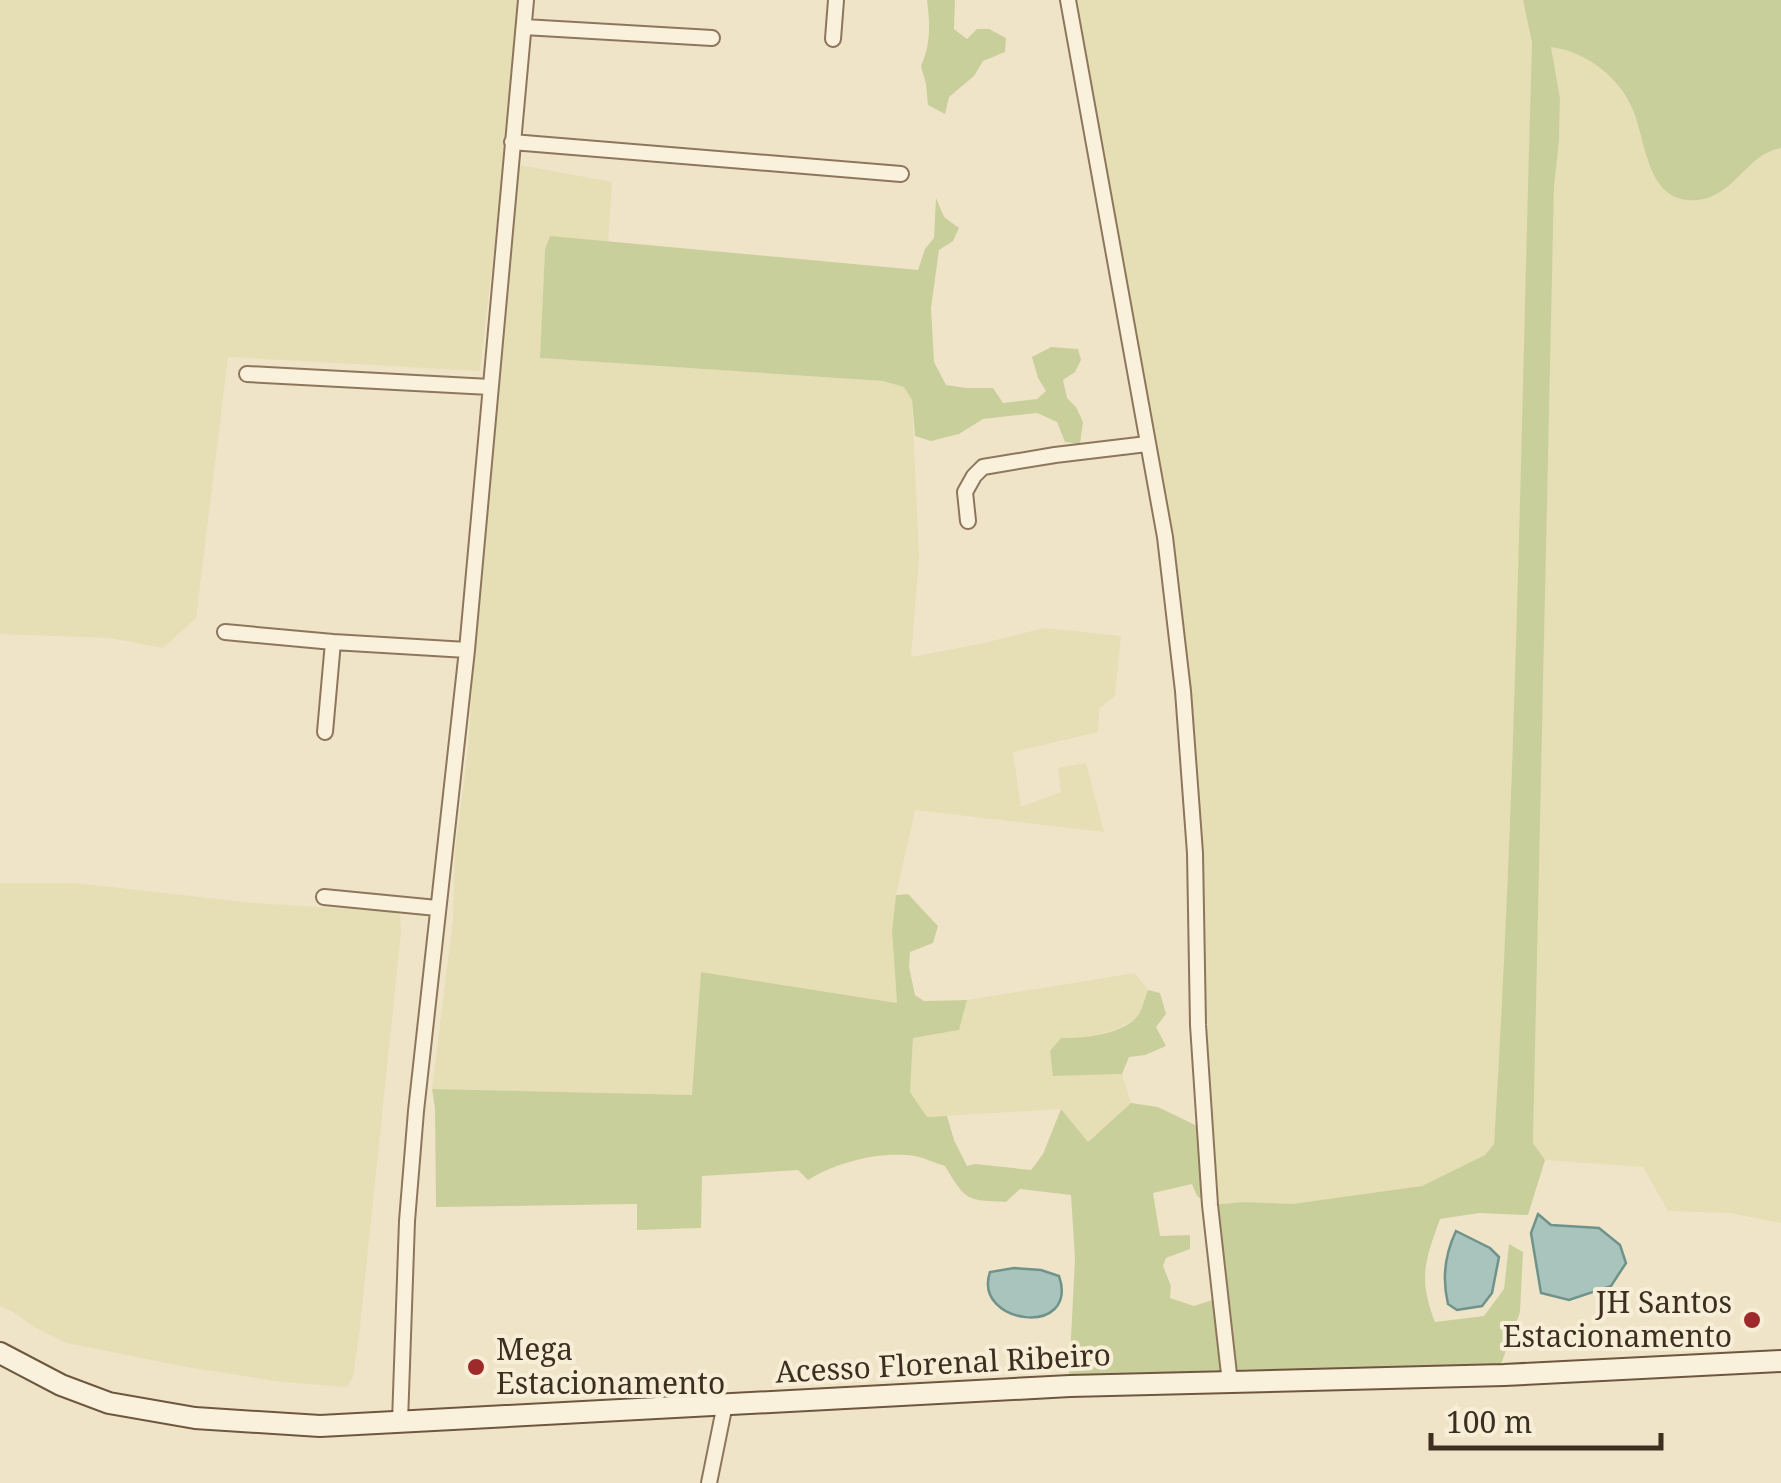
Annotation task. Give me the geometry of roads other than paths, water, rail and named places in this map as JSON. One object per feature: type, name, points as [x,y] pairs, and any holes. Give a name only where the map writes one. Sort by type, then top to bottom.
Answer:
[{"type":"street","points":[[400,1422],[406,1221],[467,650],[526,0]]},
{"type":"street","points":[[834,39],[836,0]]},
{"type":"street","points":[[1068,0],[1165,537],[1184,690],[1195,853],[1198,1026],[1210,1205],[1230,1383]]},
{"type":"street","points":[[524,28],[712,38]]},
{"type":"street","points":[[512,142],[901,174]]},
{"type":"street","points":[[247,374],[490,387]]},
{"type":"street","points":[[968,521],[965,492],[983,467],[1147,444]]},
{"type":"street","points":[[224,632],[467,650]]},
{"type":"street","points":[[324,732],[333,642]]},
{"type":"street","points":[[324,897],[437,908]]},
{"type":"street","name":"Acesso Florenal Ribeiro","points":[[0,1353],[61,1386],[108,1404],[195,1418],[320,1426],[1070,1386],[1504,1375],[1781,1361]]},
{"type":"street","points":[[709,1483],[725,1404]]},
{"type":"water","points":[[1538,1214],[1551,1225],[1599,1228],[1620,1245],[1626,1263],[1611,1286],[1569,1300],[1541,1293],[1531,1233]]},
{"type":"water","points":[[1456,1231],[1490,1248],[1499,1257],[1492,1293],[1482,1306],[1457,1310],[1448,1304],[1446,1267]]},
{"type":"water","points":[[1014,1268],[1059,1276],[1061,1296],[1055,1309],[1042,1316],[1026,1317],[1009,1313],[996,1304],[989,1290],[990,1272]]},
{"type":"place","name":"JH Santos Estacionamento","points":[[1752,1320]]},
{"type":"place","name":"Mega Estacionamento","points":[[476,1367]]}]
